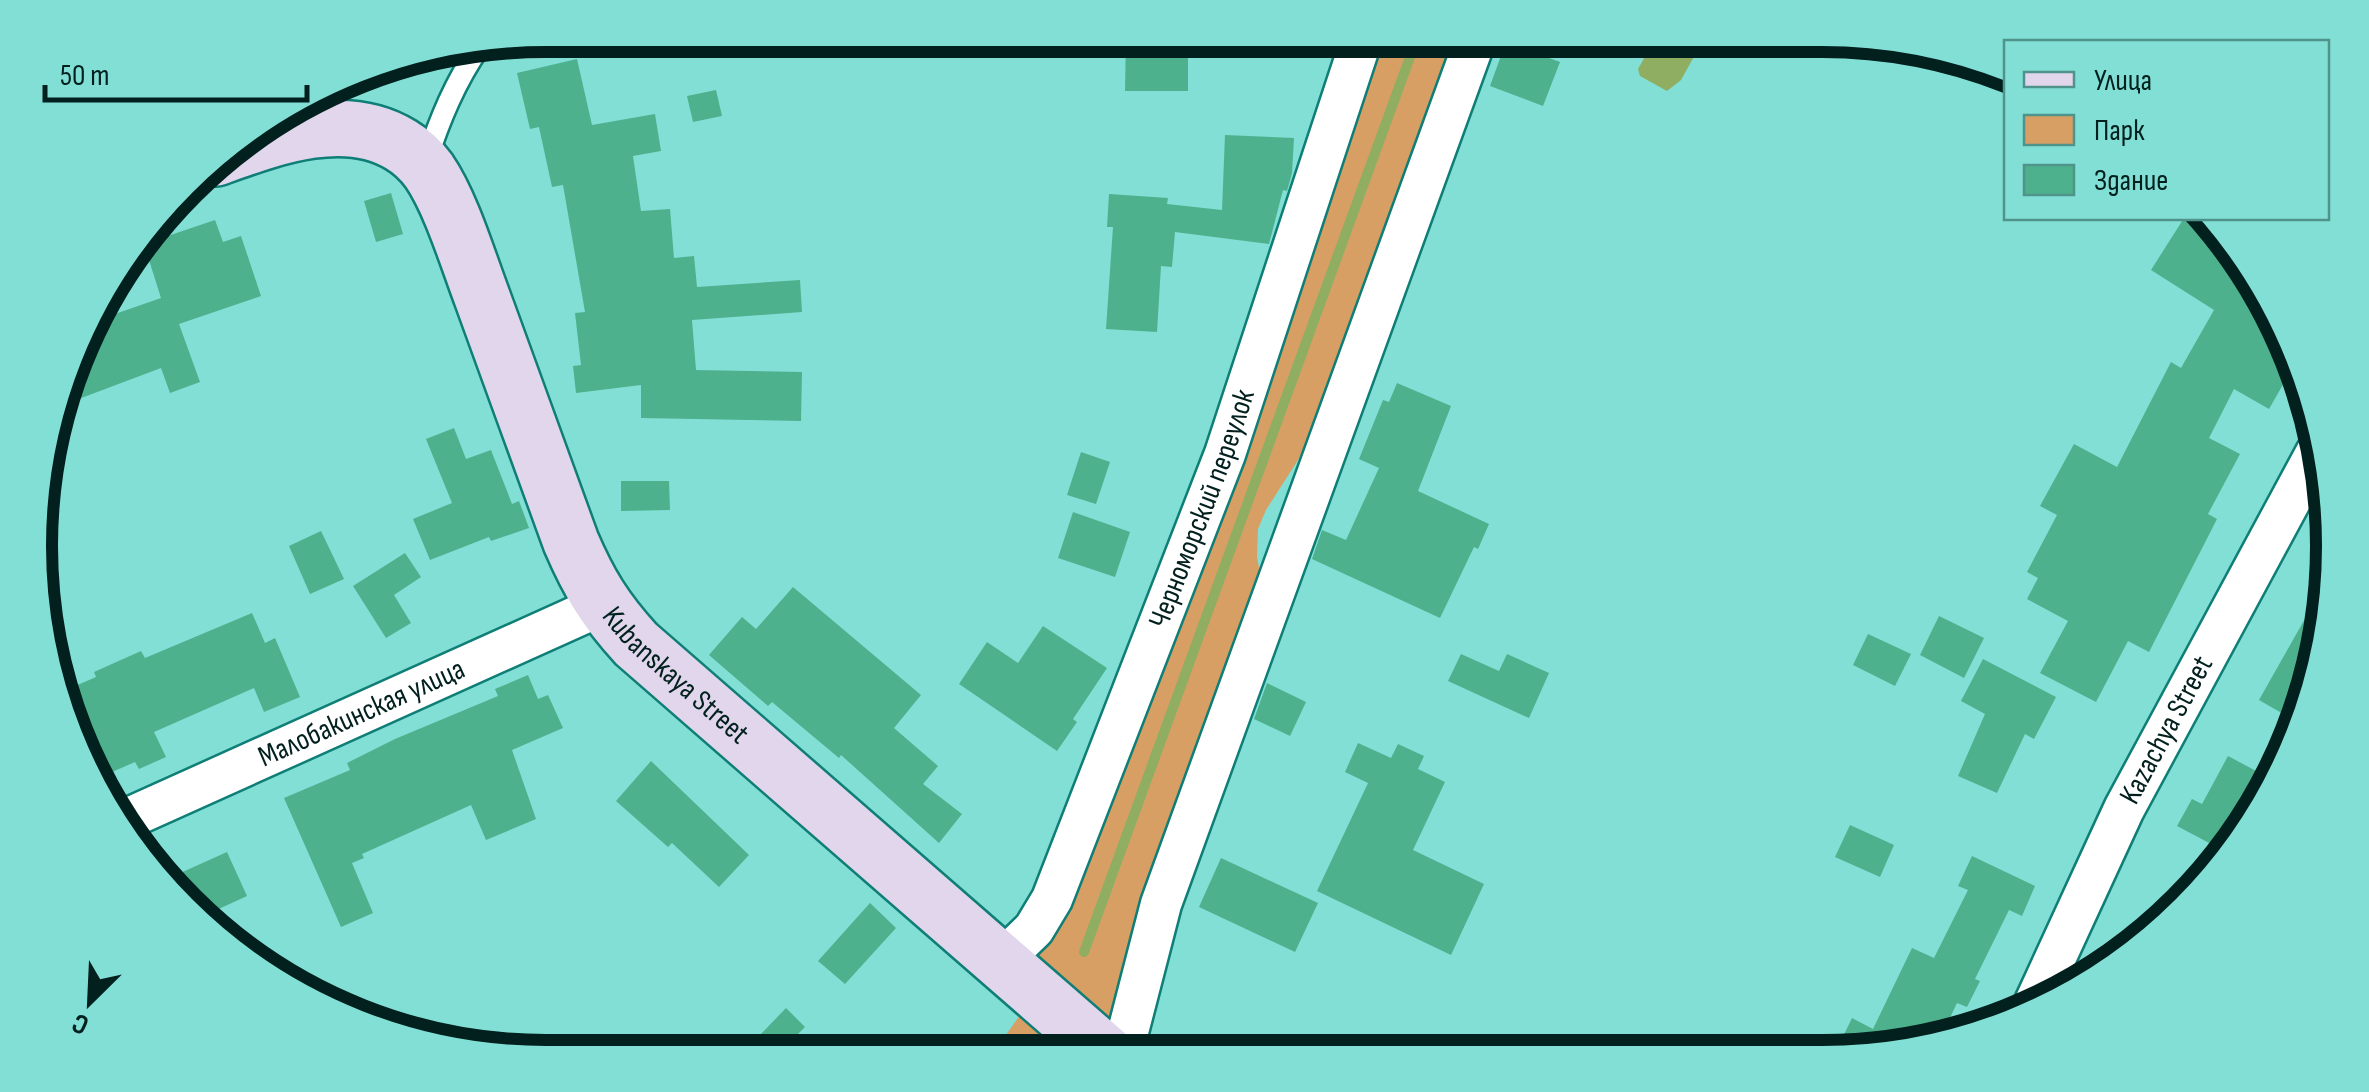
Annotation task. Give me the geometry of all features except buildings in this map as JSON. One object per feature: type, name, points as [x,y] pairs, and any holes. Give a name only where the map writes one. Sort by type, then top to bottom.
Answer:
[{"type":"street","name":"Черноморский переулок","points":[[999,963],[1034,928],[1052,899],[1225,454],[1357,52]]},
{"type":"street","points":[[1126,1040],[1161,904],[1471,52]]},
{"type":"street","points":[[264,141],[306,130],[355,130],[398,142],[424,166]]},
{"type":"street","name":"Kubanskaya Street","points":[[424,166],[458,234],[571,542],[602,605],[636,644],[1090,1040]]},
{"type":"street","name":"Kazachya Street","points":[[2041,989],[2124,810],[2309,465]]},
{"type":"street","name":"Малобакинская улица","points":[[133,816],[602,605]]},
{"type":"lane","points":[[424,166],[441,114],[471,59]]},
{"type":"green space","points":[[1373,52],[1459,52],[1326,416],[1258,529],[1257,557],[1264,593],[1117,1026],[1026,959]]},
{"type":"green space","points":[[1027,1005],[1068,1040],[1002,1040]]},
{"type":"shaded area","points":[[1648,52],[1697,52],[1681,80],[1667,91],[1640,76],[1638,69]]},
{"type":"waterway","points":[[1084,952],[1412,52]]}]
